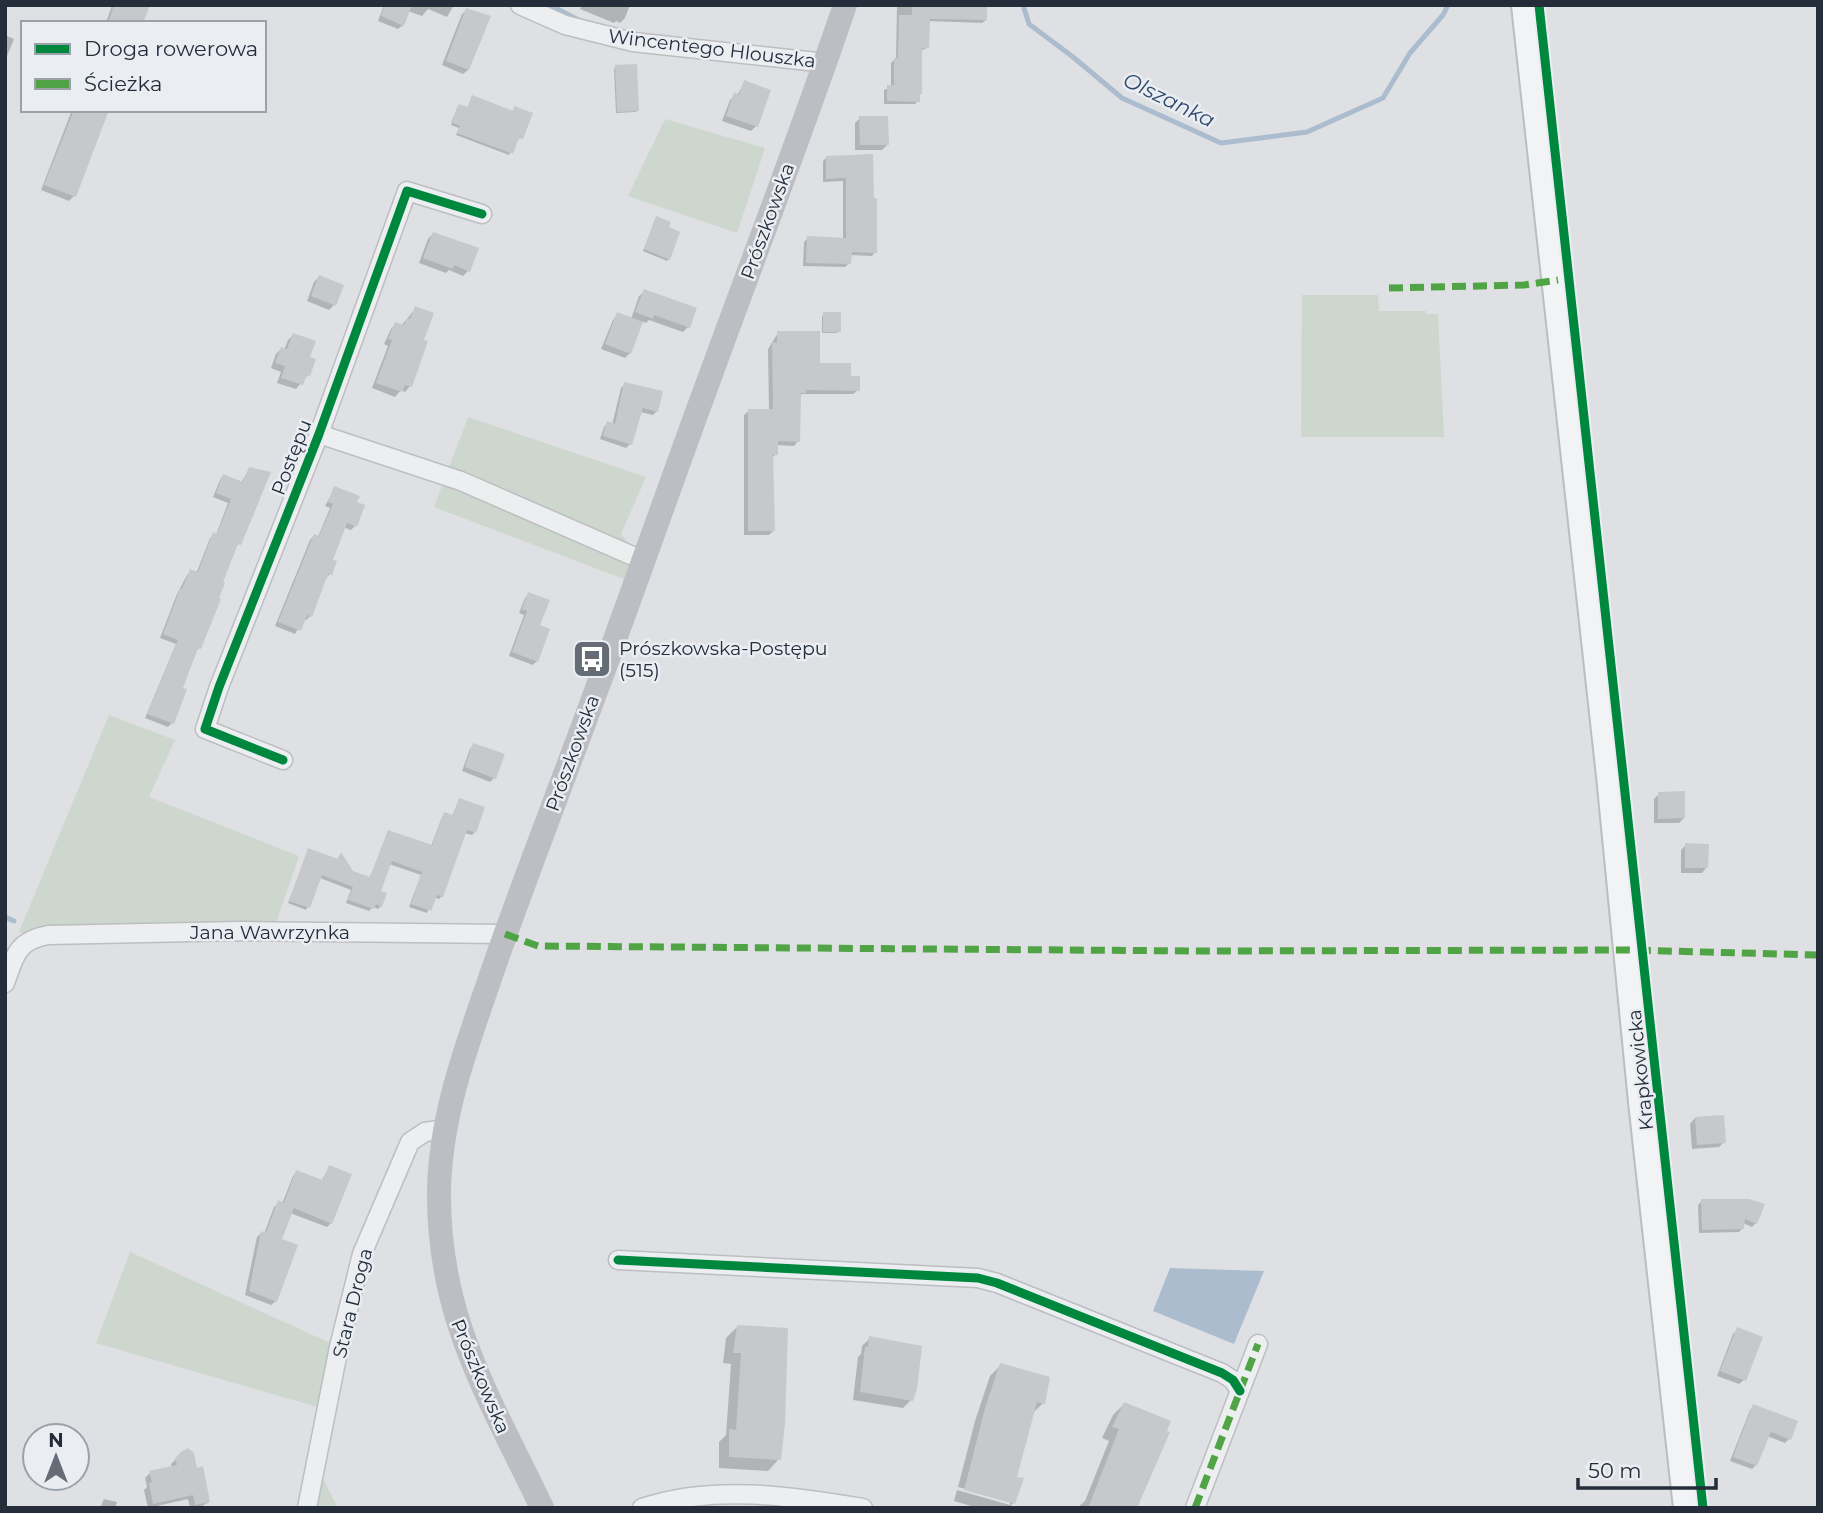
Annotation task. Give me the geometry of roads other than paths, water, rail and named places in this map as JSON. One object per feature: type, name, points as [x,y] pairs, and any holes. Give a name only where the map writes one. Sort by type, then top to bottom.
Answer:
[{"type":"main road","name":"Prószkowska","points":[[542,1508],[490,1404],[453,1309],[445,1272],[439,1190],[445,1129],[462,1057],[505,934],[845,5]]},
{"type":"main road","name":"Krapkowicka","points":[[1526,5],[1688,1508]]},
{"type":"street","name":"Wincentego Hlouszka","points":[[520,5],[565,25],[633,41],[826,63]]},
{"type":"street","name":"Postępu","points":[[282,760],[205,729],[219,687],[319,434],[407,191],[482,214]]},
{"type":"street","name":"Postępu","points":[[319,434],[461,481],[642,560]]},
{"type":"street","name":"Jana Wawrzynka","points":[[5,983],[19,947],[35,938],[48,935],[241,931],[505,934]]},
{"type":"street","name":"Stara Droga","points":[[307,1508],[362,1254],[410,1142],[425,1132],[445,1129]]},
{"type":"street","points":[[618,1260],[978,1278],[997,1283],[1222,1373],[1233,1380],[1240,1391]]},
{"type":"street","points":[[1195,1508],[1258,1344]]},
{"type":"street","points":[[642,1508],[690,1496],[723,1494],[795,1499],[863,1508]]},
{"type":"water","points":[[1170,1268],[1264,1271],[1234,1344],[1153,1311]]},
{"type":"waterway","points":[[550,5],[582,22]]},
{"type":"waterway","name":"Olszanka","points":[[1023,5],[1029,24],[1122,98],[1221,143],[1307,132],[1383,98],[1410,53],[1443,15],[1448,5]]},
{"type":"waterway","points":[[5,917],[14,921]]},
{"type":"place","name":"Prószkowska-Postępu (515)","points":[[592,659]]}]
